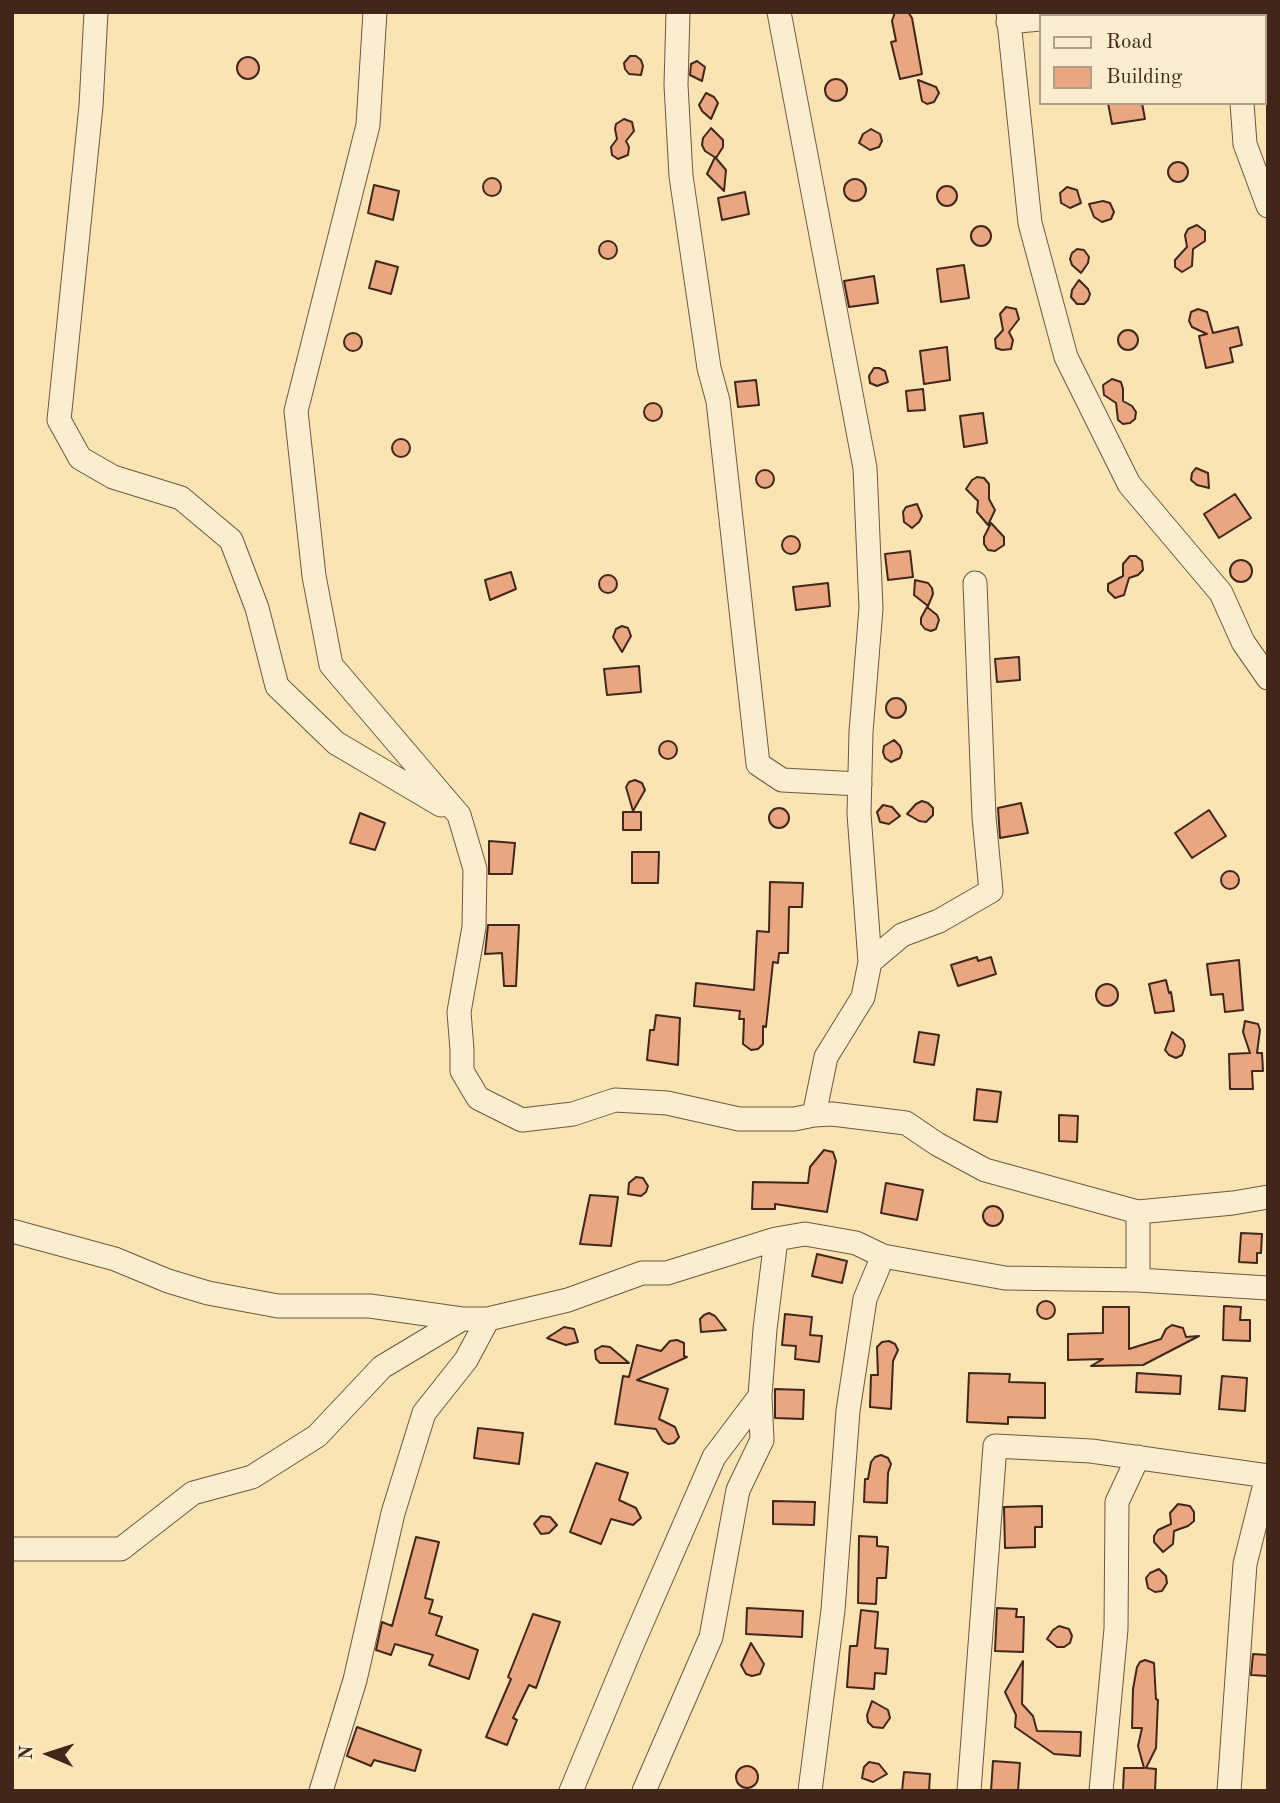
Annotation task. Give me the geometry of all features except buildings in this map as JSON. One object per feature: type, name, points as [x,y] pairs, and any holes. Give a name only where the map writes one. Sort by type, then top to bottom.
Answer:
[{"type":"street","points":[[96,12],[91,106],[59,420],[80,458],[113,477],[181,498],[231,540],[257,608],[277,686],[336,743],[459,815]]},
{"type":"street","points":[[375,12],[368,125],[296,411],[314,576],[331,665],[459,815],[475,869],[474,927],[459,1012],[462,1071],[478,1098],[522,1120],[573,1114],[615,1100],[667,1103],[739,1119],[794,1119],[832,1114],[906,1123],[937,1144],[985,1170],[1138,1212],[1268,1197]]},
{"type":"street","points":[[678,12],[676,85],[681,176],[709,368],[718,401],[758,764],[782,779],[860,784]]},
{"type":"street","points":[[779,12],[865,468],[872,608],[861,732],[859,814],[870,962],[863,997],[826,1057],[814,1115]]},
{"type":"street","points":[[1090,14],[1109,12]]},
{"type":"street","points":[[1038,19],[1008,17],[1030,223],[1066,357],[1129,484],[1221,593],[1242,642],[1268,678]]},
{"type":"street","points":[[1242,105],[1245,144],[1268,206]]},
{"type":"street","points":[[870,962],[902,934],[939,921],[991,891],[984,817],[975,583]]},
{"type":"street","points":[[1138,1212],[1138,1280]]},
{"type":"street","points":[[12,1231],[115,1259],[168,1281],[208,1293],[278,1306],[370,1306],[462,1319],[488,1319],[568,1300],[642,1273],[667,1273],[776,1239],[805,1234],[856,1243],[883,1256],[1005,1278],[1138,1280],[1268,1288]]},
{"type":"street","points":[[644,1791],[711,1637],[738,1490],[762,1440],[760,1396],[776,1239]]},
{"type":"street","points":[[810,1791],[833,1610],[848,1411],[865,1299],[883,1256]]},
{"type":"street","points":[[12,1549],[121,1549],[193,1493],[252,1477],[317,1436],[382,1367],[462,1319]]},
{"type":"street","points":[[321,1791],[355,1680],[393,1513],[424,1413],[466,1360],[488,1319]]},
{"type":"street","points":[[571,1791],[715,1457],[760,1396]]},
{"type":"street","points":[[970,1791],[995,1446],[1091,1451],[1267,1476],[1245,1564],[1229,1791]]},
{"type":"street","points":[[1101,1791],[1116,1629],[1117,1502],[1138,1457]]}]
